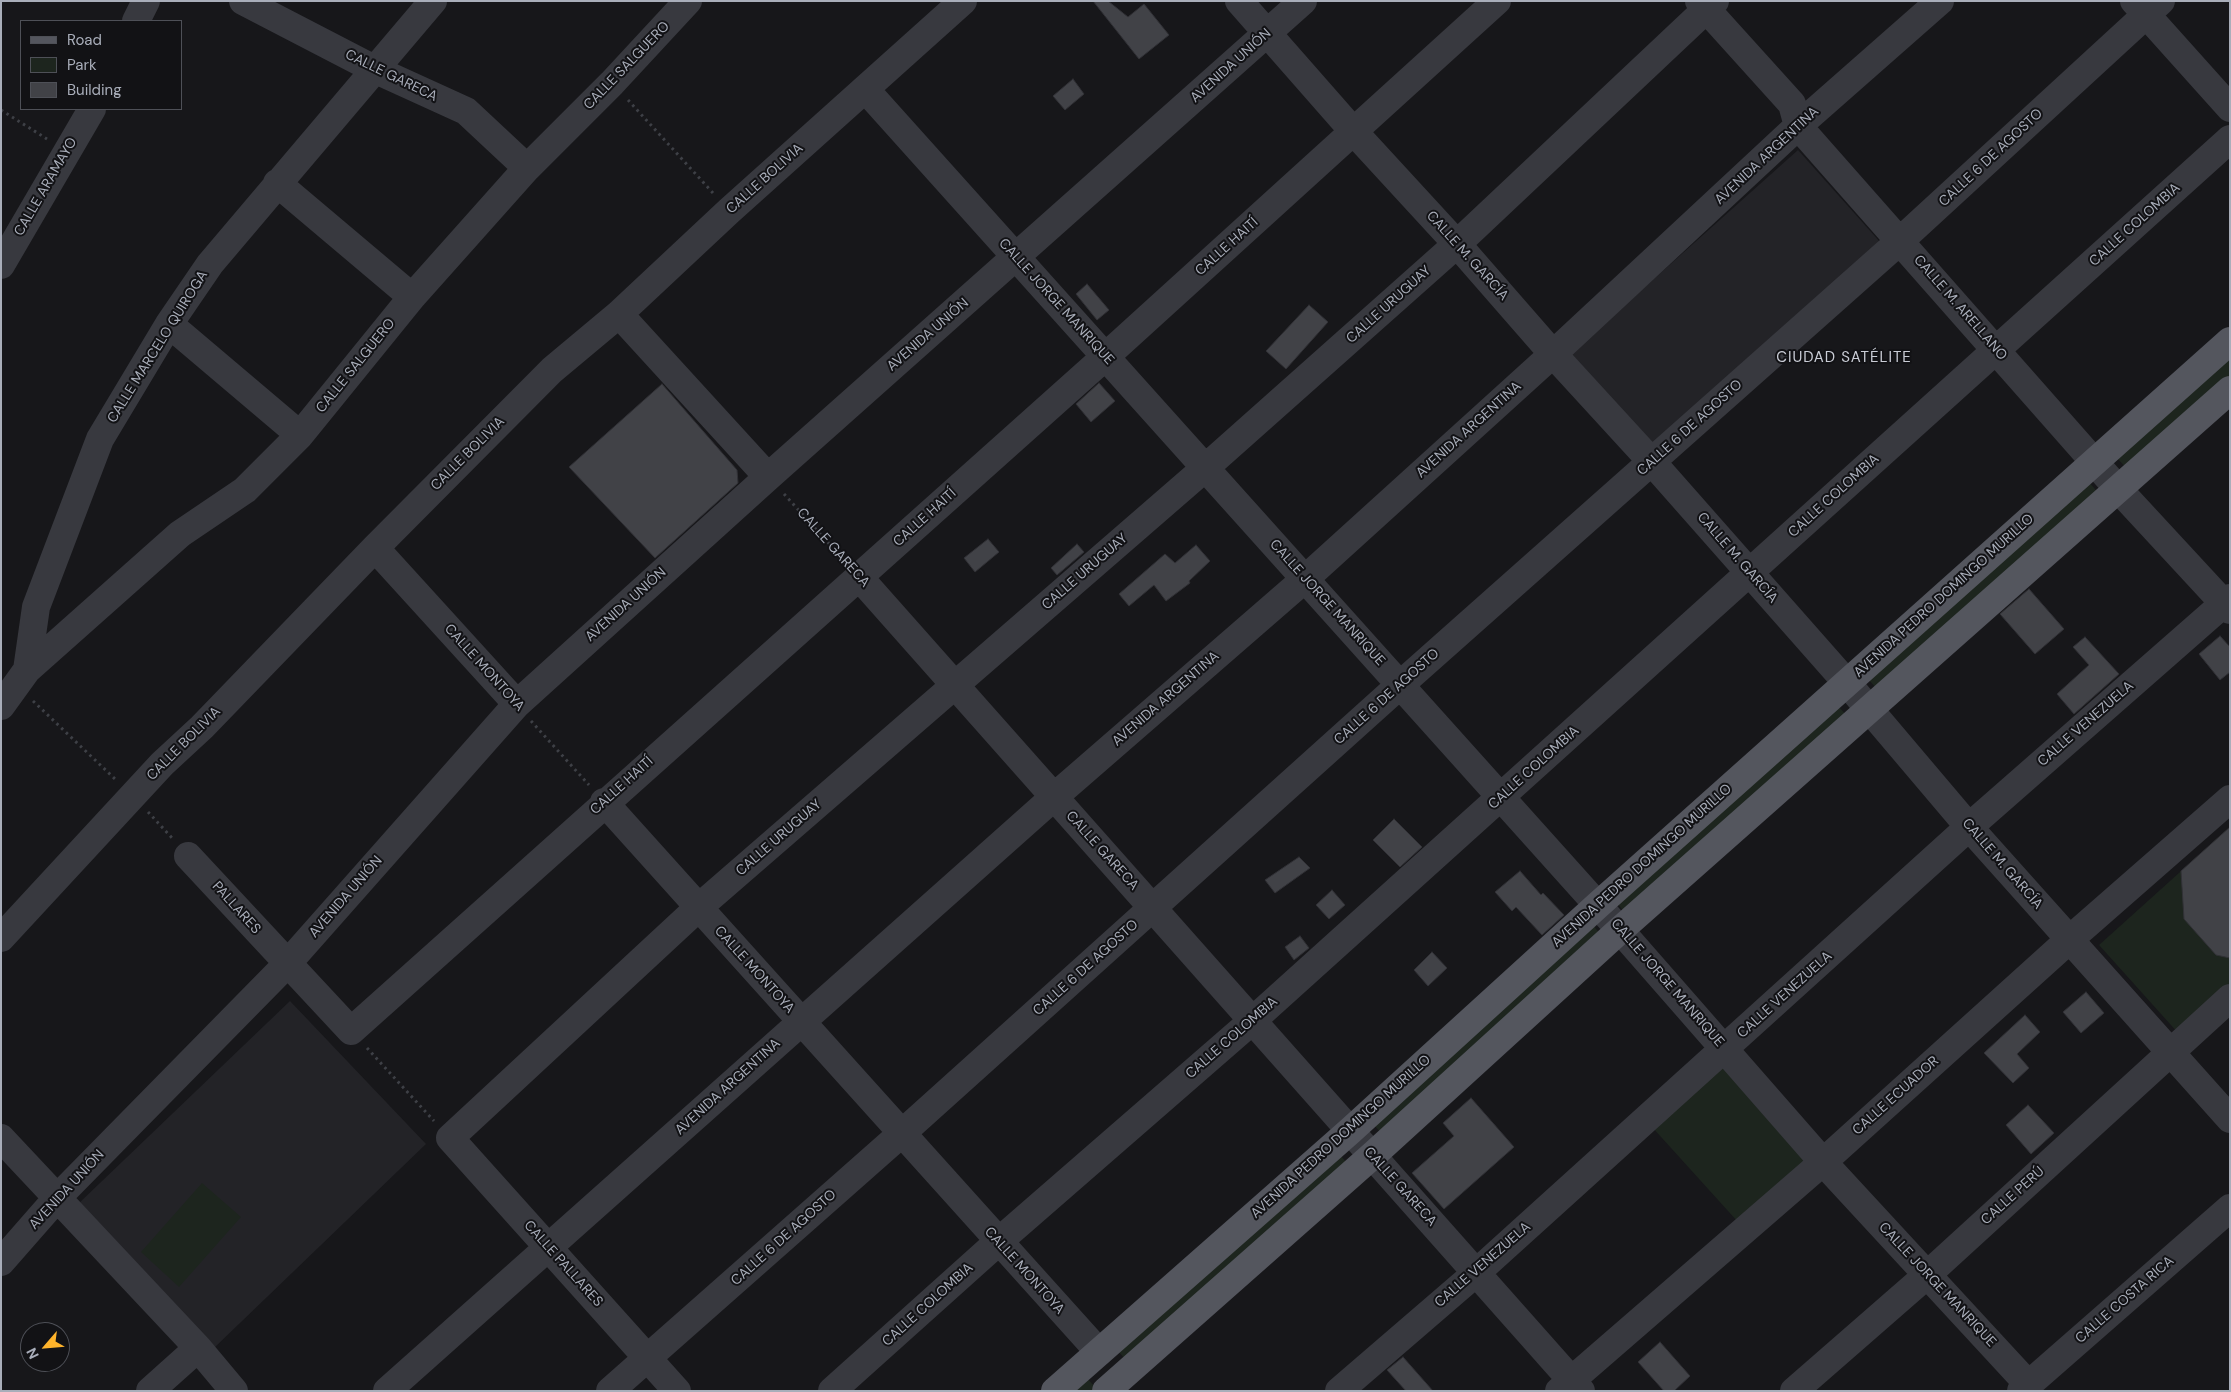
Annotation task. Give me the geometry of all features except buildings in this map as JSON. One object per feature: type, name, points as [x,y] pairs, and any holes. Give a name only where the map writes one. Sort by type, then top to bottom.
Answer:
[{"type":"main road","name":"AVENIDA PEDRO DOMINGO MURILLO","points":[[1055,1391],[1350,1131],[1598,905],[2230,341]]},
{"type":"main road","points":[[1120,1386],[1620,930],[1870,711],[2230,390]]},
{"type":"main road","name":"CALLE MONTOYA","points":[[1099,1352],[1120,1386]]},
{"type":"street","points":[[136,20],[146,1]]},
{"type":"street","name":"CALLE GARECA","points":[[243,1],[376,70],[466,111],[527,168]]},
{"type":"street","name":"CALLE MARCELO QUIROGA","points":[[15,687],[36,607],[100,439],[169,324],[210,264],[433,1]]},
{"type":"street","name":"CALLE SALGUERO","points":[[15,687],[180,534],[245,490],[300,435],[412,297],[527,168],[612,83],[688,1]]},
{"type":"street","name":"CALLE BOLIVIA","points":[[1,938],[133,796],[552,370],[619,314],[729,211],[964,1]]},
{"type":"street","name":"CALLE M. GARCÍA","points":[[1239,1],[1354,132],[1458,244],[1553,354],[1652,462],[1847,683],[2069,940],[2172,1052],[2230,1119]]},
{"type":"street","name":"AVENIDA UNIÓN","points":[[1,1262],[58,1197],[287,964],[517,704],[768,476],[1016,258],[1303,1]]},
{"type":"street","name":"CALLE HAITÍ","points":[[351,1031],[604,802],[1106,357],[1497,1]]},
{"type":"street","name":"AVENIDA ARGENTINA","points":[[387,1391],[439,1342],[548,1248],[1054,797],[1306,578],[1553,354],[1798,126],[1940,1]]},
{"type":"street","name":"CALLE M. ARELLANO","points":[[1707,4],[1792,104],[1798,126],[1901,240],[2119,490],[2228,604]]},
{"type":"street","name":"CALLE URUGUAY","points":[[450,1138],[698,908],[1204,469],[1458,244],[1707,4]]},
{"type":"street","points":[[2147,6],[2230,108]]},
{"type":"street","name":"CALLE 6 DE AGOSTO","points":[[610,1391],[901,1134],[1400,685],[1901,240],[2147,6]]},
{"type":"street","name":"CALLE JORGE MANRIQUE","points":[[866,90],[1204,469],[1306,578],[1598,905],[1823,1162],[1927,1275],[2025,1387]]},
{"type":"street","name":"CALLE ARAMAYO","points":[[1,265],[91,110]]},
{"type":"street","name":"CALLE COLOMBIA","points":[[832,1391],[998,1242],[1252,1021],[2230,139]]},
{"type":"street","points":[[278,183],[412,297]]},
{"type":"street","points":[[619,314],[768,476]]},
{"type":"street","points":[[169,324],[300,435]]},
{"type":"street","name":"CALLE MONTOYA","points":[[375,548],[517,704]]},
{"type":"street","name":"CALLE GARECA","points":[[859,577],[1476,1273],[1570,1387]]},
{"type":"street","name":"CALLE VENEZUELA","points":[[1339,1391],[1476,1273],[1970,827],[2228,604]]},
{"type":"street","name":"CALLE ECUADOR","points":[[1570,1387],[2069,940],[2230,799]]},
{"type":"street","name":"CALLE MONTOYA","points":[[604,802],[1099,1352]]},
{"type":"street","name":"PALLARES","points":[[188,856],[351,1031]]},
{"type":"street","name":"CALLE PERÚ","points":[[1794,1391],[1927,1275],[2230,998]]},
{"type":"street","points":[[1,1138],[198,1348],[234,1391]]},
{"type":"street","name":"CALLE PALLARES","points":[[450,1138],[676,1391]]},
{"type":"street","name":"CALLE COSTA RICA","points":[[2025,1387],[2230,1208]]},
{"type":"street","points":[[150,1391],[198,1348]]},
{"type":"path","points":[[612,83],[729,211]]},
{"type":"path","points":[[1,110],[67,152]]},
{"type":"path","name":"CALLE GARECA","points":[[768,476],[859,577]]},
{"type":"path","points":[[15,687],[133,796],[188,856]]},
{"type":"path","name":"CALLE MONTOYA","points":[[517,704],[604,802]]},
{"type":"path","points":[[351,1031],[450,1138]]},
{"type":"shaded area","points":[[1798,150],[1880,242],[1652,446],[1570,354]]},
{"type":"shaded area","points":[[290,1001],[426,1144],[214,1348],[77,1205]]},
{"type":"green space","points":[[2230,356],[2230,378],[2128,470],[2117,458]]},
{"type":"green space","points":[[2089,482],[2100,495],[1878,690],[1867,678]]},
{"type":"green space","points":[[1838,706],[1849,718],[1626,914],[1616,902]]},
{"type":"green space","points":[[2230,827],[2230,988],[2179,1034],[2099,945]]},
{"type":"green space","points":[[1592,924],[1602,936],[1383,1135],[1372,1123]]},
{"type":"green space","points":[[1722,1064],[1808,1159],[1738,1222],[1652,1127]]},
{"type":"green space","points":[[1338,1153],[1349,1165],[1127,1361],[1116,1349]]},
{"type":"green space","points":[[202,1183],[241,1217],[179,1287],[141,1252]]},
{"type":"green space","points":[[1085,1376],[1096,1388],[1093,1391],[1069,1391]]},
{"type":"district","name":"CIUDAD SATÉLITE","points":[[1844,358]]}]
